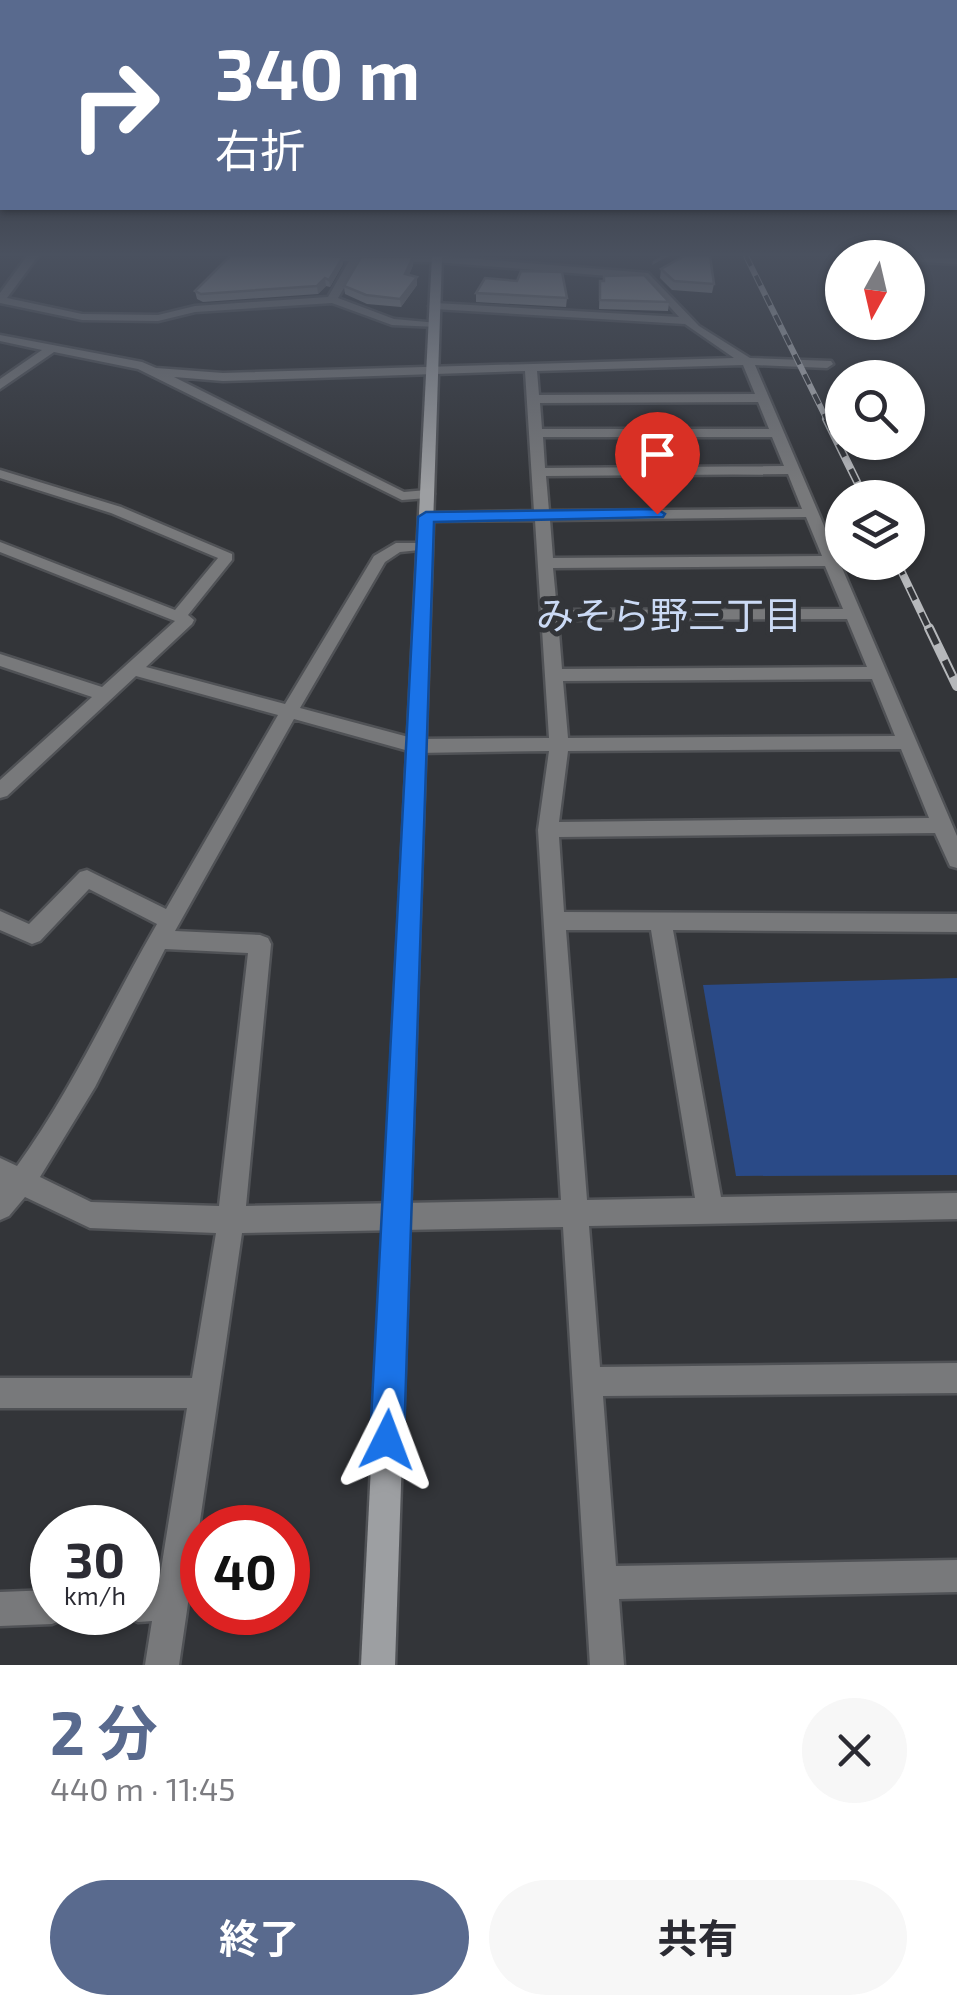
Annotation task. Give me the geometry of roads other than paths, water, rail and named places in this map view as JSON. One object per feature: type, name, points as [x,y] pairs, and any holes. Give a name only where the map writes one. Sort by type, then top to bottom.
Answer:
[{"type":"street","points":[[378,1665],[433,334]]},
{"type":"street","points":[[706,334],[747,361],[825,547]]},
{"type":"street","points":[[0,338],[155,372],[223,377],[747,361],[825,364]]},
{"type":"street","points":[[0,385],[54,347]]},
{"type":"street","points":[[531,370],[559,746],[548,830],[607,1665]]},
{"type":"street","points":[[155,372],[427,506],[542,514],[811,513]]},
{"type":"street","points":[[533,398],[762,398]]},
{"type":"street","points":[[536,433],[777,433]]},
{"type":"street","points":[[538,472],[793,470]]},
{"type":"street","points":[[0,474],[158,524],[227,557],[178,616]]},
{"type":"street","points":[[0,1207],[11,1177],[98,1057],[288,712],[379,559],[396,548],[424,546]]},
{"type":"street","points":[[0,547],[186,620],[0,792]]},
{"type":"street","points":[[545,563],[825,562]]},
{"type":"street","points":[[839,580],[957,860]]},
{"type":"street","points":[[549,615],[854,614]]},
{"type":"street","points":[[0,660],[106,694]]},
{"type":"street","points":[[133,669],[416,746],[907,742]]},
{"type":"street","points":[[554,675],[878,673]]},
{"type":"street","points":[[548,830],[942,825]]},
{"type":"street","points":[[0,920],[32,935],[87,878],[165,930],[260,944],[231,1220],[204,1393],[160,1579]]},
{"type":"street","points":[[555,921],[957,922]]},
{"type":"street","points":[[661,923],[710,1210]]},
{"type":"street","points":[[11,1177],[90,1215],[231,1220],[957,1206]]},
{"type":"street","points":[[587,1382],[957,1378]]},
{"type":"street","points":[[0,1393],[204,1393]]},
{"type":"street","points":[[602,1582],[957,1576]]},
{"type":"street","points":[[0,1609],[30,1608]]},
{"type":"street","points":[[158,1635],[162,1665]]},
{"type":"railway","points":[[784,334],[825,416]]},
{"type":"railway","points":[[846,460],[856,480]]},
{"type":"railway","points":[[906,580],[930,631]]},
{"type":"railway","points":[[929,628],[957,686]]},
{"type":"district","name":"みそら野三丁目","points":[[669,614]]}]
